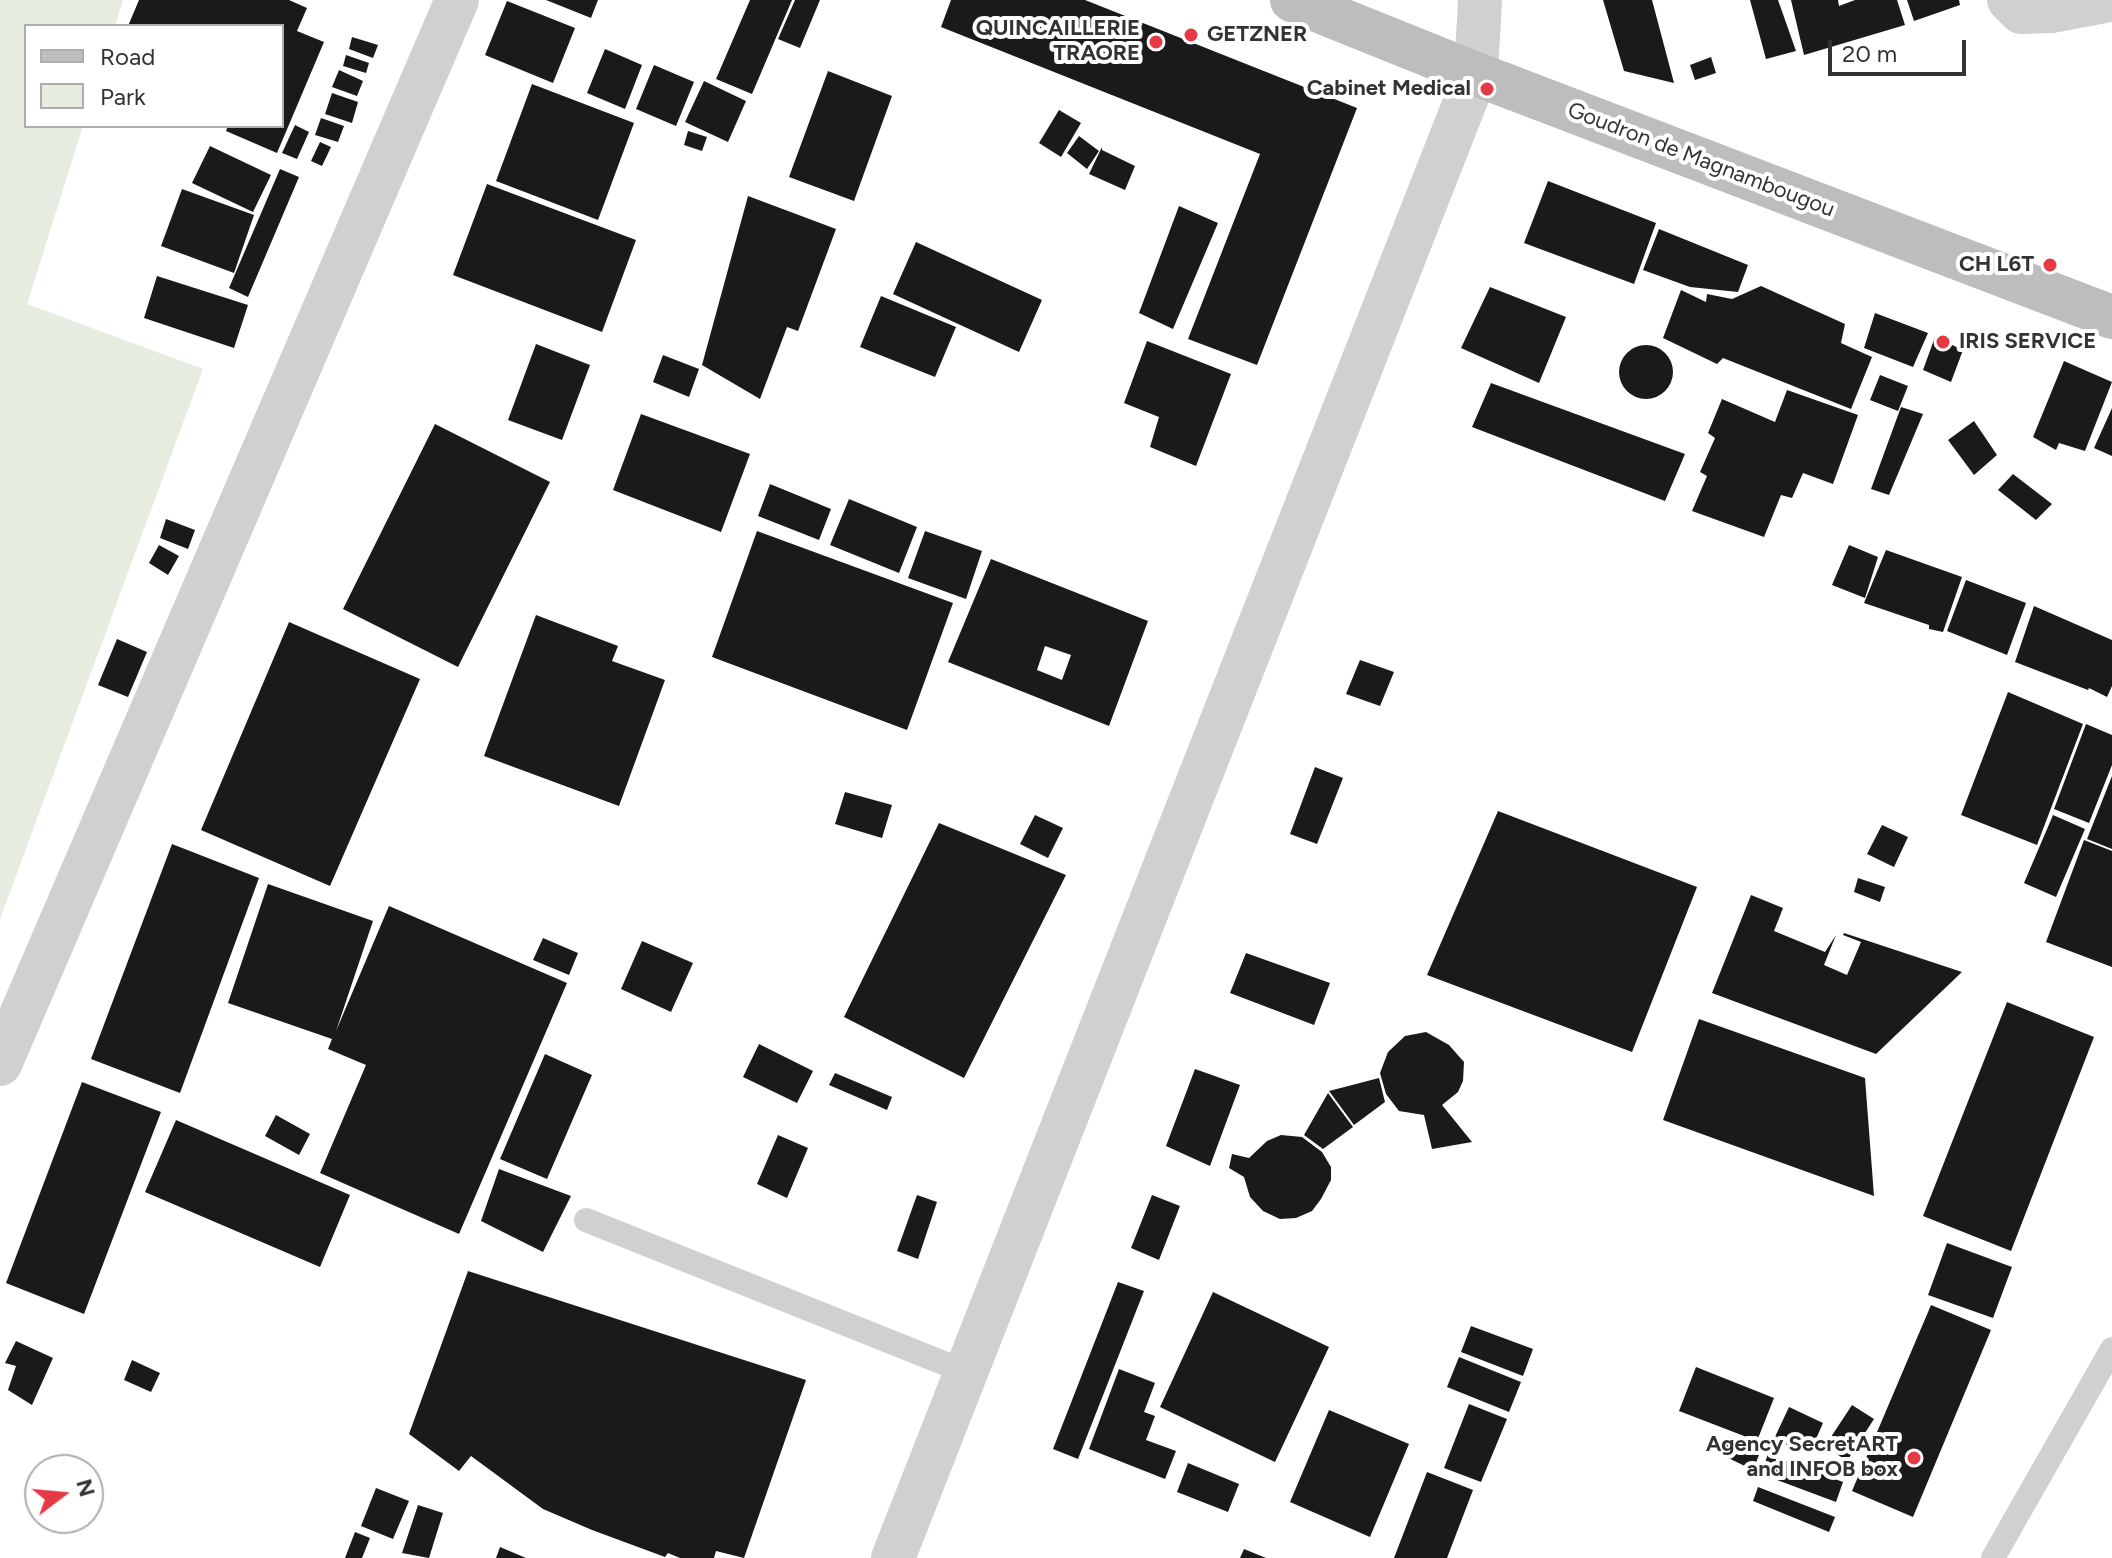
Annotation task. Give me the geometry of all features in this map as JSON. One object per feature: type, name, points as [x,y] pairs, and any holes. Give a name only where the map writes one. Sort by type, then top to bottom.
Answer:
[{"type":"street","points":[[0,1064],[457,0]]},
{"type":"street","name":"Goudron de Magnambougou","points":[[1292,0],[1476,74],[2112,317]]},
{"type":"street","points":[[893,1558],[1476,74],[1480,0]]},
{"type":"street","points":[[2009,0],[2021,12],[2051,11],[2110,0]]},
{"type":"lane","points":[[586,1220],[966,1372]]},
{"type":"lane","points":[[1993,1558],[2112,1349]]},
{"type":"green space","points":[[0,0],[123,0],[116,24],[24,24],[24,128],[82,128],[27,304],[203,369],[0,919]]},
{"type":"building","points":[[139,0],[289,0],[307,8],[297,31],[324,42],[277,153],[226,131],[227,128],[284,128],[284,24],[129,24]]},
{"type":"building","points":[[546,0],[598,0],[591,18]]},
{"type":"building","points":[[750,0],[792,0],[752,94],[716,79]]},
{"type":"building","points":[[795,0],[820,0],[800,48],[778,39]]},
{"type":"building","points":[[951,0],[1085,0],[1357,108],[1257,365],[1188,339],[1260,154],[941,27]]},
{"type":"building","points":[[1603,0],[1652,0],[1674,83],[1624,71]]},
{"type":"building","points":[[1750,0],[1778,0],[1796,51],[1766,59]]},
{"type":"building","points":[[1791,0],[1838,0],[1839,6],[1855,0],[1897,0],[1905,25],[1804,55]]},
{"type":"building","points":[[1907,0],[1959,0],[1960,5],[1914,21]]},
{"type":"building","points":[[507,1],[575,28],[553,83],[485,55]]},
{"type":"building","points":[[352,37],[378,45],[373,58],[349,49]]},
{"type":"building","points":[[605,49],[642,65],[625,109],[587,93]]},
{"type":"building","points":[[346,55],[369,63],[366,73],[343,66]]},
{"type":"building","points":[[1711,57],[1716,73],[1695,80],[1690,65]]},
{"type":"building","points":[[654,65],[694,82],[676,126],[636,109]]},
{"type":"building","points":[[339,70],[363,81],[357,96],[332,87]]},
{"type":"building","points":[[828,71],[892,96],[854,201],[789,177]]},
{"type":"building","points":[[704,81],[746,101],[728,142],[685,122]]},
{"type":"building","points":[[532,84],[634,123],[598,220],[496,181]]},
{"type":"building","points":[[332,93],[358,102],[352,123],[325,114]]},
{"type":"building","points":[[1059,110],[1081,123],[1061,157],[1039,143]]},
{"type":"building","points":[[321,118],[344,126],[338,142],[315,135]]},
{"type":"building","points":[[295,125],[309,132],[297,159],[282,153]]},
{"type":"building","points":[[688,131],[707,137],[702,151],[684,145]]},
{"type":"building","points":[[1079,136],[1099,151],[1087,169],[1067,153]]},
{"type":"building","points":[[320,142],[331,147],[322,166],[311,161]]},
{"type":"building","points":[[210,146],[271,175],[253,212],[192,183]]},
{"type":"building","points":[[1102,147],[1102,150],[1135,166],[1125,190],[1089,174]]},
{"type":"building","points":[[280,169],[299,177],[248,297],[229,288]]},
{"type":"building","points":[[1548,181],[1656,223],[1634,284],[1524,243]]},
{"type":"building","points":[[487,184],[636,240],[602,332],[453,275]]},
{"type":"building","points":[[182,189],[254,215],[234,273],[161,246]]},
{"type":"building","points":[[748,196],[836,229],[798,331],[787,327],[760,399],[702,365]]},
{"type":"building","points":[[1179,206],[1218,223],[1173,329],[1139,313]]},
{"type":"building","points":[[1659,229],[1748,265],[1738,292],[1690,287],[1643,270]]},
{"type":"building","points":[[916,242],[1042,300],[1019,352],[893,294]]},
{"type":"building","points":[[157,276],[248,305],[234,348],[144,318]]},
{"type":"building","points":[[1761,286],[1845,324],[1841,343],[1872,357],[1851,409],[1723,358],[1717,364],[1663,338],[1681,290],[1706,302],[1707,294],[1732,299]]},
{"type":"building","points":[[1490,287],[1566,317],[1539,383],[1461,348]]},
{"type":"building","points":[[881,296],[956,327],[935,377],[860,347]]},
{"type":"building","points":[[1875,313],[1928,333],[1913,367],[1864,348]]},
{"type":"building","points":[[1935,337],[1963,350],[1951,382],[1923,370]]},
{"type":"building","points":[[1147,341],[1231,374],[1196,466],[1150,447],[1159,417],[1124,403]]},
{"type":"building","points":[[536,344],[590,365],[562,440],[508,420]]},
{"type":"building","points":[[1646,345],[1665,353],[1673,372],[1665,391],[1646,399],[1627,391],[1619,372],[1627,353]]},
{"type":"building","points":[[663,355],[699,369],[689,397],[653,382]]},
{"type":"building","points":[[2064,361],[2112,382],[2085,451],[2059,443],[2056,450],[2033,437]]},
{"type":"building","points":[[1880,375],[1908,386],[1898,411],[1870,400]]},
{"type":"building","points":[[1491,383],[1685,454],[1665,501],[1472,427]]},
{"type":"building","points":[[1787,390],[1858,415],[1833,484],[1803,473],[1792,498],[1781,495],[1764,537],[1692,511],[1707,476],[1700,472],[1715,438],[1708,433],[1722,399],[1775,422]]},
{"type":"building","points":[[1901,407],[1923,414],[1889,495],[1871,489]]},
{"type":"building","points":[[2112,408],[2112,456],[2094,448]]},
{"type":"building","points":[[641,414],[750,454],[721,532],[613,490]]},
{"type":"building","points":[[1974,421],[1997,455],[1974,475],[1948,440]]},
{"type":"building","points":[[435,424],[550,482],[458,667],[343,609]]},
{"type":"building","points":[[2013,474],[2052,504],[2036,520],[1998,490]]},
{"type":"building","points":[[770,484],[831,509],[819,540],[758,516]]},
{"type":"building","points":[[849,499],[917,527],[899,573],[830,545]]},
{"type":"building","points":[[166,519],[195,530],[188,549],[160,538]]},
{"type":"building","points":[[757,531],[953,603],[907,730],[712,657]]},
{"type":"building","points":[[925,531],[982,551],[966,599],[908,578]]},
{"type":"building","points":[[159,545],[179,556],[168,575],[149,563]]},
{"type":"building","points":[[1849,545],[1878,557],[1865,598],[1832,585]]},
{"type":"building","points":[[1886,550],[1962,577],[1943,632],[1864,603]]},
{"type":"building","points":[[991,559],[1148,621],[1109,726],[948,662]],"holes":[[[1045,646],[1071,655],[1062,680],[1037,670]]]},
{"type":"building","points":[[1966,580],[2026,603],[2007,655],[1947,631]]},
{"type":"building","points":[[2034,606],[2112,640],[2112,686],[2107,697],[2015,662]]},
{"type":"building","points":[[536,615],[618,646],[612,661],[665,680],[619,806],[484,756]]},
{"type":"building","points":[[289,622],[420,679],[330,886],[201,830]]},
{"type":"building","points":[[117,639],[147,652],[128,697],[98,685]]},
{"type":"building","points":[[1360,660],[1394,672],[1380,706],[1346,694]]},
{"type":"building","points":[[2008,692],[2083,724],[2037,845],[1961,815]]},
{"type":"building","points":[[2086,724],[2112,735],[2112,765],[2089,823],[2054,809]]},
{"type":"building","points":[[1315,767],[1343,778],[1317,844],[1290,834]]},
{"type":"building","points":[[2112,776],[2112,849],[2087,839]]},
{"type":"building","points":[[845,792],[892,805],[882,838],[835,824]]},
{"type":"building","points":[[1498,811],[1697,887],[1632,1052],[1427,975]]},
{"type":"building","points":[[1035,815],[1063,828],[1048,858],[1020,844]]},
{"type":"building","points":[[2053,815],[2085,829],[2056,897],[2024,883]]},
{"type":"building","points":[[939,823],[1066,875],[964,1078],[844,1017]]},
{"type":"building","points":[[1882,825],[1908,837],[1894,867],[1867,854]]},
{"type":"building","points":[[2084,840],[2112,851],[2112,967],[2046,942]]},
{"type":"building","points":[[172,844],[259,878],[180,1093],[91,1059]]},
{"type":"building","points":[[1858,878],[1885,887],[1880,902],[1854,892]]},
{"type":"building","points":[[268,884],[373,921],[336,1031],[389,906],[567,983],[459,1234],[320,1173],[366,1065],[328,1049],[332,1039],[228,1003]]},
{"type":"building","points":[[1751,895],[1783,908],[1774,931],[1825,952],[1836,935],[1824,965],[1847,975],[1861,942],[1844,933],[1962,972],[1876,1054],[1712,993]]},
{"type":"building","points":[[543,938],[578,953],[569,975],[533,960]]},
{"type":"building","points":[[642,941],[693,963],[671,1012],[621,989]]},
{"type":"building","points":[[1246,953],[1330,983],[1314,1025],[1230,993]]},
{"type":"building","points":[[2007,1002],[2094,1037],[2011,1251],[1923,1216]]},
{"type":"building","points":[[1699,1019],[1865,1078],[1874,1196],[1663,1120]]},
{"type":"building","points":[[1426,1032],[1449,1045],[1464,1062],[1463,1081],[1458,1092],[1442,1105],[1472,1142],[1432,1149],[1424,1115],[1399,1111],[1386,1094],[1380,1073],[1388,1052],[1405,1036]]},
{"type":"building","points":[[759,1044],[813,1071],[797,1103],[743,1077]]},
{"type":"building","points":[[545,1054],[592,1075],[547,1179],[500,1159]]},
{"type":"building","points":[[1195,1069],[1240,1085],[1210,1166],[1166,1146]]},
{"type":"building","points":[[835,1073],[892,1097],[887,1110],[829,1085]]},
{"type":"building","points":[[1379,1078],[1385,1102],[1354,1125],[1329,1091]]},
{"type":"building","points":[[82,1082],[161,1112],[84,1314],[6,1283]]},
{"type":"building","points":[[1328,1093],[1353,1127],[1323,1149],[1304,1135]]},
{"type":"building","points":[[276,1115],[310,1134],[299,1155],[265,1136]]},
{"type":"building","points":[[176,1120],[350,1195],[320,1267],[145,1192]]},
{"type":"building","points":[[778,1135],[808,1148],[787,1198],[757,1184]]},
{"type":"building","points":[[1281,1135],[1302,1137],[1322,1152],[1331,1167],[1331,1180],[1321,1199],[1312,1211],[1296,1218],[1280,1219],[1263,1211],[1250,1197],[1244,1177],[1229,1168],[1232,1154],[1249,1158],[1267,1141]]},
{"type":"building","points":[[499,1169],[571,1196],[543,1252],[481,1221]]},
{"type":"building","points":[[917,1195],[937,1202],[918,1259],[897,1251]]},
{"type":"building","points":[[1152,1195],[1180,1206],[1159,1260],[1131,1248]]},
{"type":"building","points":[[1947,1243],[2012,1267],[1993,1318],[1928,1295]]},
{"type":"building","points":[[468,1271],[806,1380],[744,1558],[716,1551],[714,1558],[680,1558],[668,1553],[665,1557],[592,1530],[543,1509],[471,1456],[459,1471],[409,1434]]},
{"type":"building","points":[[1118,1282],[1144,1291],[1078,1459],[1053,1449]]},
{"type":"building","points":[[1213,1292],[1329,1347],[1275,1462],[1160,1407]]},
{"type":"building","points":[[1931,1305],[1991,1330],[1913,1517],[1852,1491]]},
{"type":"building","points":[[1471,1326],[1533,1349],[1523,1376],[1461,1352]]},
{"type":"building","points":[[16,1341],[53,1358],[32,1405],[8,1390],[16,1366],[5,1363]]},
{"type":"building","points":[[1459,1357],[1521,1382],[1509,1412],[1447,1387]]},
{"type":"building","points":[[132,1360],[160,1373],[151,1392],[124,1380]]},
{"type":"building","points":[[1696,1367],[1774,1398],[1757,1441],[1679,1411]]},
{"type":"building","points":[[1119,1369],[1155,1383],[1144,1412],[1155,1416],[1146,1440],[1176,1451],[1165,1479],[1089,1449]]},
{"type":"building","points":[[1469,1404],[1507,1419],[1481,1482],[1444,1468]]},
{"type":"building","points":[[1852,1405],[1874,1419],[1847,1461],[1825,1446]]},
{"type":"building","points":[[1789,1407],[1823,1423],[1809,1455],[1774,1439]]},
{"type":"building","points":[[1329,1410],[1409,1444],[1370,1537],[1290,1502]]},
{"type":"building","points":[[1726,1440],[1759,1455],[1753,1470],[1720,1454]]},
{"type":"building","points":[[1768,1454],[1843,1482],[1836,1502],[1761,1474]]},
{"type":"building","points":[[1188,1463],[1239,1484],[1228,1512],[1177,1492]]},
{"type":"building","points":[[1427,1472],[1473,1490],[1447,1558],[1394,1558]]},
{"type":"building","points":[[1758,1487],[1835,1517],[1829,1532],[1753,1501]]},
{"type":"building","points":[[376,1488],[409,1501],[393,1539],[361,1526]]},
{"type":"building","points":[[418,1505],[443,1513],[429,1558],[402,1553]]},
{"type":"building","points":[[355,1532],[370,1538],[362,1558],[345,1558]]},
{"type":"building","points":[[500,1547],[526,1558],[496,1558]]},
{"type":"building","points":[[1244,1549],[1266,1558],[1240,1558]]},
{"type":"place","name":"GETZNER","points":[[1191,35]]},
{"type":"place","name":"QUINCAILLERIE TRAORE","points":[[1156,42]]},
{"type":"place","name":"Cabinet Medical","points":[[1487,89]]},
{"type":"place","name":"CH L6T","points":[[2050,265]]},
{"type":"place","name":"IRIS SERVICE","points":[[1943,342]]},
{"type":"place","name":"Agency SecretART and INFOB box","points":[[1914,1458]]}]
